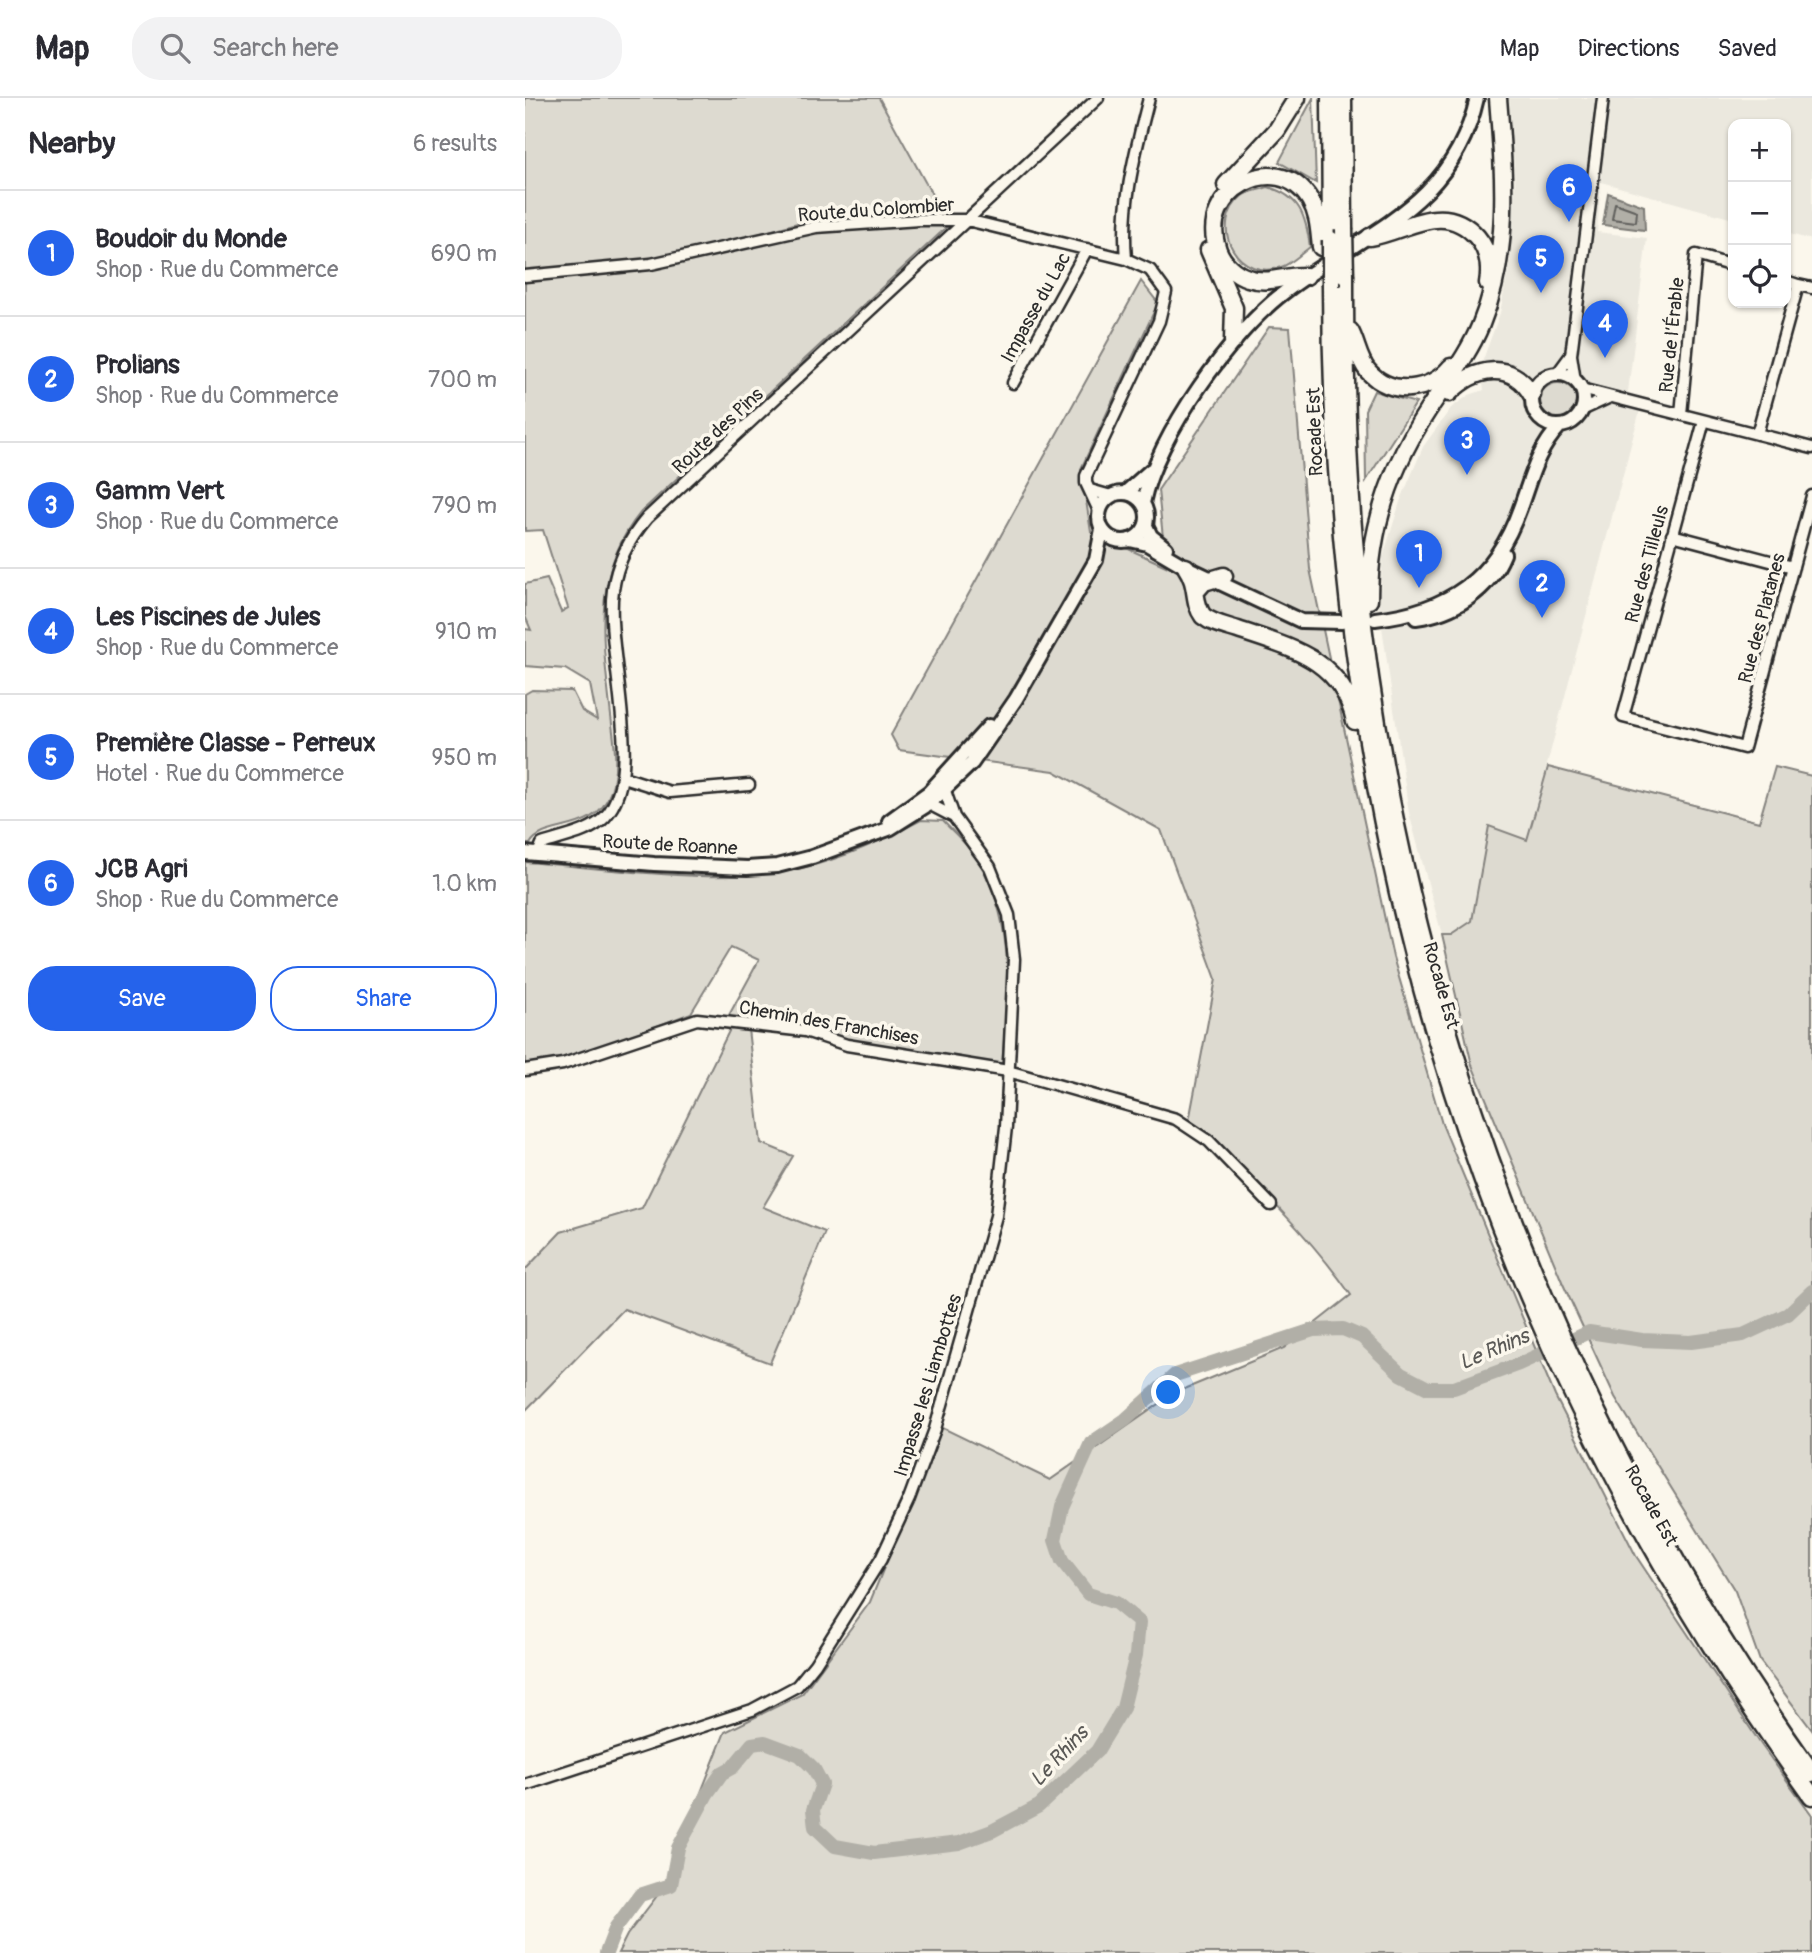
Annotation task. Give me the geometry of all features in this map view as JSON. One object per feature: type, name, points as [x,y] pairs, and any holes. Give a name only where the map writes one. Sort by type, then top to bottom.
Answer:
[{"type":"highway","points":[[1233,341],[1234,308],[1209,250],[1207,216],[1214,199],[1277,130],[1297,98]]},
{"type":"highway","name":"Rocade Est","points":[[1330,98],[1326,244],[1333,284],[1345,323],[1353,520],[1364,634],[1390,796],[1420,938],[1500,1193],[1544,1316]]},
{"type":"highway","name":"Rocade Est","points":[[1343,98],[1344,229],[1331,306],[1340,523],[1351,640],[1376,794],[1408,941],[1453,1101],[1499,1229],[1544,1316],[1568,1370],[1597,1448],[1672,1584],[1758,1720],[1812,1796]]},
{"type":"highway","points":[[1364,634],[1378,517],[1393,473],[1431,406],[1472,345],[1499,265],[1504,191],[1498,98]]},
{"type":"highway","points":[[1306,276],[1262,281],[1233,271],[1216,244],[1214,232],[1219,207],[1231,190],[1248,179],[1264,176],[1288,181],[1309,198],[1326,244]]},
{"type":"highway","points":[[1345,323],[1369,371],[1394,387],[1418,387],[1439,379],[1454,363],[1471,331],[1486,293],[1489,265],[1483,246],[1472,231],[1456,222],[1440,218],[1421,220],[1387,234],[1370,237]]},
{"type":"highway","points":[[1431,406],[1441,401],[1466,378],[1494,370],[1515,376],[1532,395]]},
{"type":"highway","points":[[1186,567],[1197,590],[1199,611],[1209,620],[1305,655],[1337,678],[1354,715],[1366,781],[1376,794]]},
{"type":"highway","points":[[1197,590],[1217,578]]},
{"type":"highway","name":"Rocade Est","points":[[1568,1370],[1681,1573],[1763,1704],[1812,1773]]},
{"type":"main road","points":[[1096,560],[1103,528],[1100,513],[1111,496],[1125,493],[1151,470],[1211,371],[1249,321],[1306,276],[1370,237],[1413,206],[1443,176],[1468,131],[1477,98]]},
{"type":"main road","points":[[1557,374],[1578,385],[1582,410],[1574,421],[1560,426],[1549,425],[1539,419],[1532,408],[1532,395],[1541,380],[1557,374]]},
{"type":"main road","points":[[1539,419],[1540,450]]},
{"type":"main road","points":[[1375,619],[1425,617],[1463,602],[1491,578],[1503,558],[1540,450],[1560,426]]},
{"type":"main road","points":[[1151,470],[1143,503],[1147,514],[1146,526],[1159,544],[1217,578]]},
{"type":"main road","points":[[1125,493],[1143,503]]},
{"type":"main road","points":[[1096,560],[1146,526]]},
{"type":"main road","points":[[1103,528],[1110,537],[1147,544],[1186,567],[1321,622],[1342,622]]},
{"type":"main road","name":"Route de Roanne","points":[[531,853],[713,868],[777,866],[812,857],[891,828],[972,763],[992,735],[1096,560]]},
{"type":"street","name":"Route des Pins","points":[[531,853],[542,844],[585,830],[605,817],[618,797],[623,777],[612,595],[620,562],[631,537],[647,518],[1098,98]]},
{"type":"street","points":[[1126,259],[1123,224],[1128,180],[1149,98]]},
{"type":"street","points":[[1603,98],[1571,355],[1578,385],[1608,398],[1812,448]]},
{"type":"street","name":"Route du Colombier","points":[[525,276],[651,264],[816,227],[919,220],[967,220],[1126,259],[1156,275],[1164,286],[1166,299],[1156,330],[1089,468],[1086,479],[1090,490]]},
{"type":"street","name":"Impasse du Lac","points":[[1013,383],[1087,249]]},
{"type":"street","name":"Rue de l’Érable","points":[[1681,414],[1696,255],[1728,265]]},
{"type":"street","points":[[1791,283],[1812,288]]},
{"type":"street","points":[[1757,434],[1798,285]]},
{"type":"street","points":[[1557,374],[1571,355]]},
{"type":"street","points":[[1582,410],[1608,398]]},
{"type":"street","name":"Rue des Tilleuls","points":[[1705,421],[1623,717],[1744,748]]},
{"type":"street","points":[[1090,490],[1111,496]]},
{"type":"street","points":[[1090,490],[1100,513]]},
{"type":"street","name":"Rue des Platanes","points":[[1744,748],[1812,496]]},
{"type":"street","points":[[1672,535],[1793,567]]},
{"type":"street","points":[[623,777],[655,789],[678,792],[749,785]]},
{"type":"street","points":[[934,793],[954,817]]},
{"type":"street","points":[[934,793],[954,817]]},
{"type":"street","name":"Impasse les Liambottes","points":[[525,1784],[752,1710],[797,1686],[815,1664],[881,1559],[909,1499],[935,1429],[996,1216],[1008,1070],[1014,959],[1009,915],[991,867],[954,817]]},
{"type":"street","name":"Chemin des Franchises","points":[[525,1070],[563,1064],[704,1018],[805,1031],[847,1045],[1008,1070],[1176,1119],[1209,1141],[1271,1205]]},
{"type":"shaded area","points":[[525,98],[879,98],[940,209],[819,217],[683,255],[525,274]]},
{"type":"shaded area","points":[[1313,98],[1316,183],[1279,162]]},
{"type":"shaded area","points":[[1509,98],[1812,98],[1812,240],[1791,234],[1791,119],[1728,119],[1728,218],[1601,182],[1597,232],[1647,238],[1626,408],[1640,410],[1527,841],[1489,827],[1472,921],[1451,935],[1442,935],[1409,813],[1379,606],[1383,557],[1400,502],[1423,447],[1451,408],[1469,395],[1484,390],[1480,368],[1500,313],[1510,259],[1515,182]]},
{"type":"shaded area","points":[[1268,187],[1287,196],[1299,209],[1310,247],[1284,266],[1268,270],[1253,267],[1241,260],[1228,236],[1227,222],[1232,208],[1242,196]]},
{"type":"shaded area","points":[[950,224],[641,512],[625,536],[614,560],[607,584],[604,610],[605,662],[615,754],[611,791],[604,805],[594,815],[537,836],[530,844],[525,844],[525,694],[532,690],[572,691],[582,711],[597,720],[590,684],[565,669],[525,666],[525,629],[531,630],[525,616],[525,584],[547,579],[561,612],[568,608],[543,530],[525,531],[525,281],[652,269],[816,232]]},
{"type":"shaded area","points":[[1141,281],[1158,303],[1081,469],[1091,532],[1166,566],[1158,490],[1269,327],[1290,328],[1310,569],[1393,957],[1442,1124],[1555,1396],[1636,1556],[1762,1746],[1812,1815],[1812,1953],[618,1953],[627,1935],[663,1888],[725,1732],[802,1694],[870,1602],[941,1427],[1050,1480],[1175,1393],[1284,1348],[1351,1295],[1295,1225],[1189,1121],[1216,979],[1161,830],[1054,771],[899,750],[891,735]]},
{"type":"shaded area","points":[[1558,383],[1572,388],[1577,402],[1572,416],[1558,421],[1544,416],[1539,402],[1544,388]]},
{"type":"shaded area","points":[[1374,391],[1416,403],[1366,481],[1365,410]]},
{"type":"shaded area","points":[[1548,767],[1759,822],[1775,767],[1812,776],[1812,1730],[1760,1661],[1735,1591],[1615,1397],[1563,1284],[1472,1065],[1442,935],[1451,935],[1472,921],[1489,826],[1527,840]]},
{"type":"shaded area","points":[[921,820],[943,821],[969,848],[989,882],[998,908],[1007,959],[1002,1067],[846,1041],[796,1025],[728,1017],[759,960],[731,947],[691,1013],[587,1053],[554,1063],[525,1067],[525,862],[701,876],[771,873],[802,868],[849,854]]},
{"type":"shaded area","points":[[730,1029],[748,1029],[761,1143],[793,1156],[763,1207],[825,1232],[770,1363],[624,1309],[525,1411],[525,1270],[561,1232],[642,1208]]},
{"type":"water","points":[[1608,193],[1644,206],[1645,230],[1603,225]]},
{"type":"waterway","name":"Le Rhins","points":[[606,1953],[616,1927],[640,1895],[671,1885],[678,1848],[707,1794],[722,1773],[733,1767],[752,1744],[765,1742],[800,1755],[814,1769],[822,1784],[813,1810],[815,1827],[835,1846],[874,1853],[959,1843],[992,1831],[1039,1806],[1097,1751],[1123,1708],[1136,1655],[1139,1622],[1116,1603],[1088,1594],[1062,1561],[1055,1540],[1062,1507],[1091,1443],[1125,1420],[1175,1375],[1313,1330],[1343,1329],[1362,1337],[1401,1374],[1428,1388],[1454,1388],[1519,1364],[1589,1332],[1642,1340],[1691,1342],[1743,1335],[1788,1314],[1812,1291]]},
{"type":"place","name":"JCB Agri","points":[[1569,222]]},
{"type":"place","name":"Première Classe - Perreux","points":[[1541,293]]},
{"type":"place","name":"Les Piscines de Jules","points":[[1605,358]]},
{"type":"place","name":"Gamm Vert","points":[[1467,475]]},
{"type":"place","name":"Boudoir du Monde","points":[[1419,588]]},
{"type":"place","name":"Prolians","points":[[1542,618]]}]
